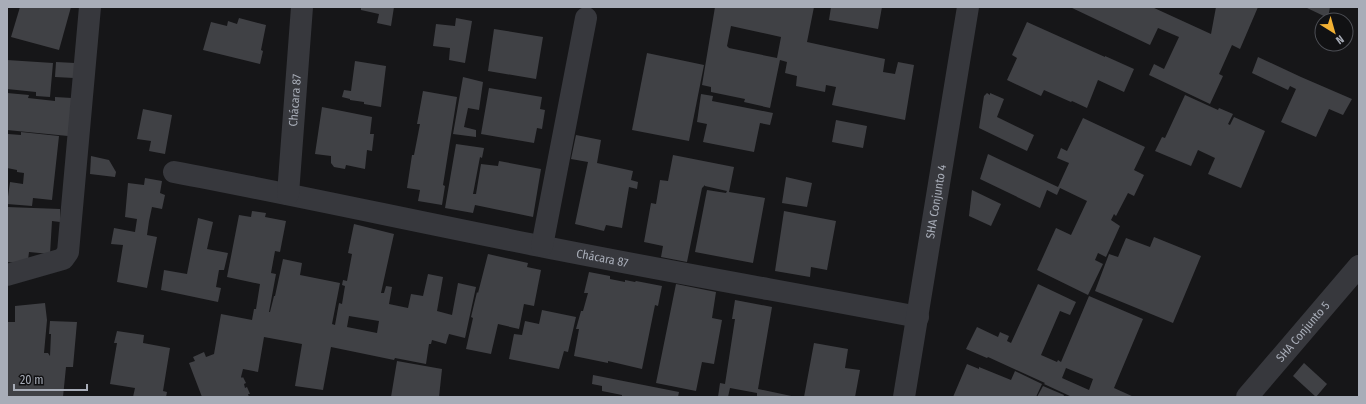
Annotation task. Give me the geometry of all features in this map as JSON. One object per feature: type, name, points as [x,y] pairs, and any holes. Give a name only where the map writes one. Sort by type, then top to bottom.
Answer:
[{"type":"street","points":[[7,275],[63,260],[68,252],[90,7]]},
{"type":"street","name":"Chácara 87","points":[[288,194],[302,7]]},
{"type":"street","name":"SHA Conjunto 4","points":[[904,397],[968,7]]},
{"type":"street","points":[[542,246],[586,18]]},
{"type":"street","name":"Chácara 87","points":[[174,172],[542,246],[918,317]]},
{"type":"street","name":"SHA Conjunto 5","points":[[1247,397],[1359,266]]},
{"type":"building","points":[[20,7],[71,7],[59,50],[11,37]]},
{"type":"building","points":[[361,7],[394,7],[391,26],[377,23],[379,14],[361,10]]},
{"type":"building","points":[[715,7],[814,7],[807,42],[885,59],[883,72],[895,74],[898,62],[914,65],[905,120],[832,105],[836,87],[826,85],[825,92],[796,86],[797,76],[785,73],[787,62],[780,60],[770,108],[744,102],[745,99],[711,92],[711,87],[702,85]],"holes":[[[731,26],[781,37],[777,58],[729,48],[727,46]]]},
{"type":"building","points":[[831,7],[882,7],[878,29],[829,20]]},
{"type":"building","points":[[1070,7],[1152,7],[1211,34],[1216,7],[1258,7],[1240,49],[1232,45],[1219,74],[1223,76],[1210,104],[1149,75],[1154,64],[1164,69],[1179,37],[1158,28],[1150,45]]},
{"type":"building","points":[[1305,7],[1330,7],[1329,12],[1315,12]]},
{"type":"building","points":[[239,18],[266,25],[260,64],[203,50],[211,22],[227,26],[228,21],[237,24]]},
{"type":"building","points":[[456,18],[472,21],[465,63],[449,60],[450,48],[433,46],[436,24],[455,26]]},
{"type":"building","points":[[1027,22],[1134,69],[1124,92],[1098,80],[1087,108],[1044,90],[1041,96],[1007,80],[1017,58],[1012,55]]},
{"type":"building","points":[[494,29],[543,37],[536,79],[488,71]]},
{"type":"building","points":[[647,53],[704,65],[689,141],[632,130]]},
{"type":"building","points":[[1258,57],[1352,99],[1343,115],[1329,109],[1316,137],[1281,122],[1296,89],[1290,86],[1288,90],[1252,73]]},
{"type":"building","points":[[7,60],[53,63],[50,97],[36,96],[36,92],[7,89]]},
{"type":"building","points":[[355,61],[386,66],[381,107],[364,104],[364,102],[342,97],[344,90],[351,91]]},
{"type":"building","points":[[56,62],[75,63],[74,78],[55,77]]},
{"type":"building","points":[[463,77],[483,82],[479,110],[468,108],[464,127],[476,130],[476,137],[453,134]]},
{"type":"building","points":[[489,88],[542,97],[540,109],[545,110],[542,129],[537,128],[534,143],[481,134]]},
{"type":"building","points":[[423,91],[457,97],[443,185],[445,186],[442,205],[418,201],[420,190],[407,188],[412,155],[414,155],[420,124],[417,124]]},
{"type":"building","points":[[7,93],[29,95],[28,98],[55,101],[55,97],[72,98],[68,136],[7,130]]},
{"type":"building","points":[[987,93],[1004,99],[997,117],[1034,135],[1027,151],[979,128],[984,96]]},
{"type":"building","points":[[701,94],[713,96],[712,101],[773,113],[770,125],[760,123],[754,152],[703,142],[707,124],[697,122]]},
{"type":"building","points":[[1185,95],[1218,110],[1219,108],[1233,114],[1228,124],[1230,125],[1234,117],[1265,131],[1241,188],[1208,174],[1215,158],[1198,150],[1191,166],[1155,151],[1162,137],[1165,138]]},
{"type":"building","points":[[322,107],[372,117],[370,134],[374,134],[372,151],[367,150],[365,169],[346,165],[345,169],[334,167],[331,163],[331,156],[315,154]]},
{"type":"building","points":[[143,109],[172,115],[165,154],[149,151],[151,141],[137,139]]},
{"type":"building","points":[[1083,118],[1145,147],[1134,170],[1144,175],[1134,196],[1128,193],[1116,216],[1114,214],[1111,220],[1120,226],[1106,257],[1098,253],[1095,260],[1103,264],[1088,295],[1037,270],[1056,228],[1071,235],[1087,201],[1060,188],[1057,195],[1047,190],[1040,208],[980,179],[988,154],[1058,187],[1069,163],[1057,158],[1061,148],[1067,151]]},
{"type":"building","points":[[836,120],[867,126],[863,148],[832,142]]},
{"type":"building","points":[[21,132],[59,136],[52,200],[33,198],[32,206],[7,204],[10,182],[23,184],[24,173],[7,168],[8,134],[21,135]]},
{"type":"building","points":[[576,135],[601,140],[597,163],[633,171],[631,180],[638,182],[637,189],[629,187],[622,228],[606,225],[604,231],[575,224],[588,162],[571,159]]},
{"type":"building","points":[[456,144],[484,148],[482,158],[480,157],[473,194],[476,194],[481,164],[498,166],[499,161],[541,169],[533,217],[475,205],[473,213],[445,208]]},
{"type":"building","points":[[673,155],[734,167],[729,192],[765,198],[753,263],[695,252],[707,190],[726,193],[727,191],[705,185],[702,188],[687,262],[661,257],[663,246],[644,242],[651,203],[656,204],[660,180],[668,181]]},
{"type":"building","points":[[91,156],[109,160],[116,172],[115,177],[90,174]]},
{"type":"building","points":[[786,177],[812,183],[807,207],[782,203]]},
{"type":"building","points":[[145,178],[162,181],[160,193],[165,195],[162,209],[152,207],[149,221],[147,235],[157,237],[147,288],[117,282],[123,245],[111,244],[114,228],[135,232],[137,219],[125,217],[128,183],[144,185]]},
{"type":"building","points":[[972,190],[1001,204],[991,226],[969,216]]},
{"type":"building","points":[[7,207],[60,209],[60,222],[52,221],[50,254],[29,252],[26,263],[7,262]]},
{"type":"building","points":[[252,211],[266,213],[265,217],[286,221],[280,252],[275,251],[271,273],[276,274],[269,312],[275,296],[283,259],[302,263],[300,275],[340,283],[332,324],[335,325],[339,303],[342,304],[345,286],[342,285],[343,280],[347,281],[352,254],[348,253],[354,224],[394,234],[381,293],[384,293],[386,286],[392,287],[389,304],[408,308],[411,294],[423,296],[428,274],[443,277],[437,311],[452,315],[458,283],[476,287],[465,338],[449,334],[446,344],[432,340],[431,344],[429,344],[426,364],[395,358],[394,360],[331,347],[323,390],[295,386],[302,344],[264,337],[258,372],[243,369],[241,377],[243,377],[246,383],[244,384],[245,388],[247,387],[250,394],[248,394],[249,397],[202,397],[189,363],[195,361],[193,357],[204,352],[206,357],[214,354],[221,314],[252,320],[254,309],[256,309],[260,284],[227,277],[239,215],[251,217]],"holes":[[[349,316],[379,321],[377,333],[347,327]]]},
{"type":"building","points":[[784,211],[836,221],[827,270],[811,267],[810,277],[775,271]]},
{"type":"building","points":[[198,218],[213,222],[207,249],[228,253],[224,270],[219,270],[216,287],[221,288],[218,302],[161,290],[164,270],[187,274]]},
{"type":"building","points":[[1154,237],[1201,256],[1173,323],[1095,291],[1109,254],[1118,257],[1126,238],[1150,247]]},
{"type":"building","points":[[488,254],[528,263],[527,267],[541,270],[534,306],[524,304],[519,329],[498,324],[491,354],[466,349],[473,318],[471,317]]},
{"type":"building","points":[[589,272],[610,276],[610,279],[625,282],[625,280],[636,281],[662,286],[658,306],[655,305],[642,369],[608,361],[608,363],[574,356],[579,329],[576,329],[588,293],[584,293]]},
{"type":"building","points":[[676,284],[716,292],[712,318],[722,320],[714,364],[702,362],[696,391],[656,383]]},
{"type":"building","points":[[1038,284],[1076,302],[1070,315],[1060,311],[1041,355],[1057,362],[1058,360],[1061,362],[1089,296],[1143,319],[1114,388],[1134,397],[1072,397],[988,357],[987,358],[966,349],[977,327],[998,337],[1000,332],[1009,336],[1007,341],[1011,343]],"holes":[[[1066,368],[1093,379],[1089,390],[1062,378]]]},
{"type":"building","points":[[735,300],[772,307],[758,389],[796,397],[757,397],[757,393],[730,388],[728,397],[718,397],[720,383],[725,384],[735,319],[732,319]]},
{"type":"building","points":[[45,303],[47,320],[44,353],[48,353],[50,356],[50,321],[77,322],[73,367],[66,367],[63,397],[7,397],[7,322],[15,322],[15,306]]},
{"type":"building","points":[[542,310],[576,317],[568,352],[564,351],[559,369],[509,359],[514,334],[522,335],[525,321],[539,324]]},
{"type":"building","points":[[117,331],[144,335],[143,343],[170,348],[163,391],[167,392],[166,397],[133,397],[135,388],[110,384],[117,343],[114,343]]},
{"type":"building","points":[[814,343],[848,349],[845,368],[860,370],[855,397],[804,397]]},
{"type":"building","points":[[397,361],[442,369],[439,397],[391,397]]},
{"type":"building","points":[[1304,363],[1327,384],[1316,397],[1293,376]]},
{"type":"building","points":[[967,364],[979,369],[979,367],[1011,380],[1015,371],[1042,384],[1036,397],[953,397]]},
{"type":"building","points":[[593,375],[679,392],[678,397],[622,397],[622,395],[602,391],[602,386],[592,384]]},
{"type":"building","points":[[1043,386],[1064,395],[1063,397],[1037,397]]}]
